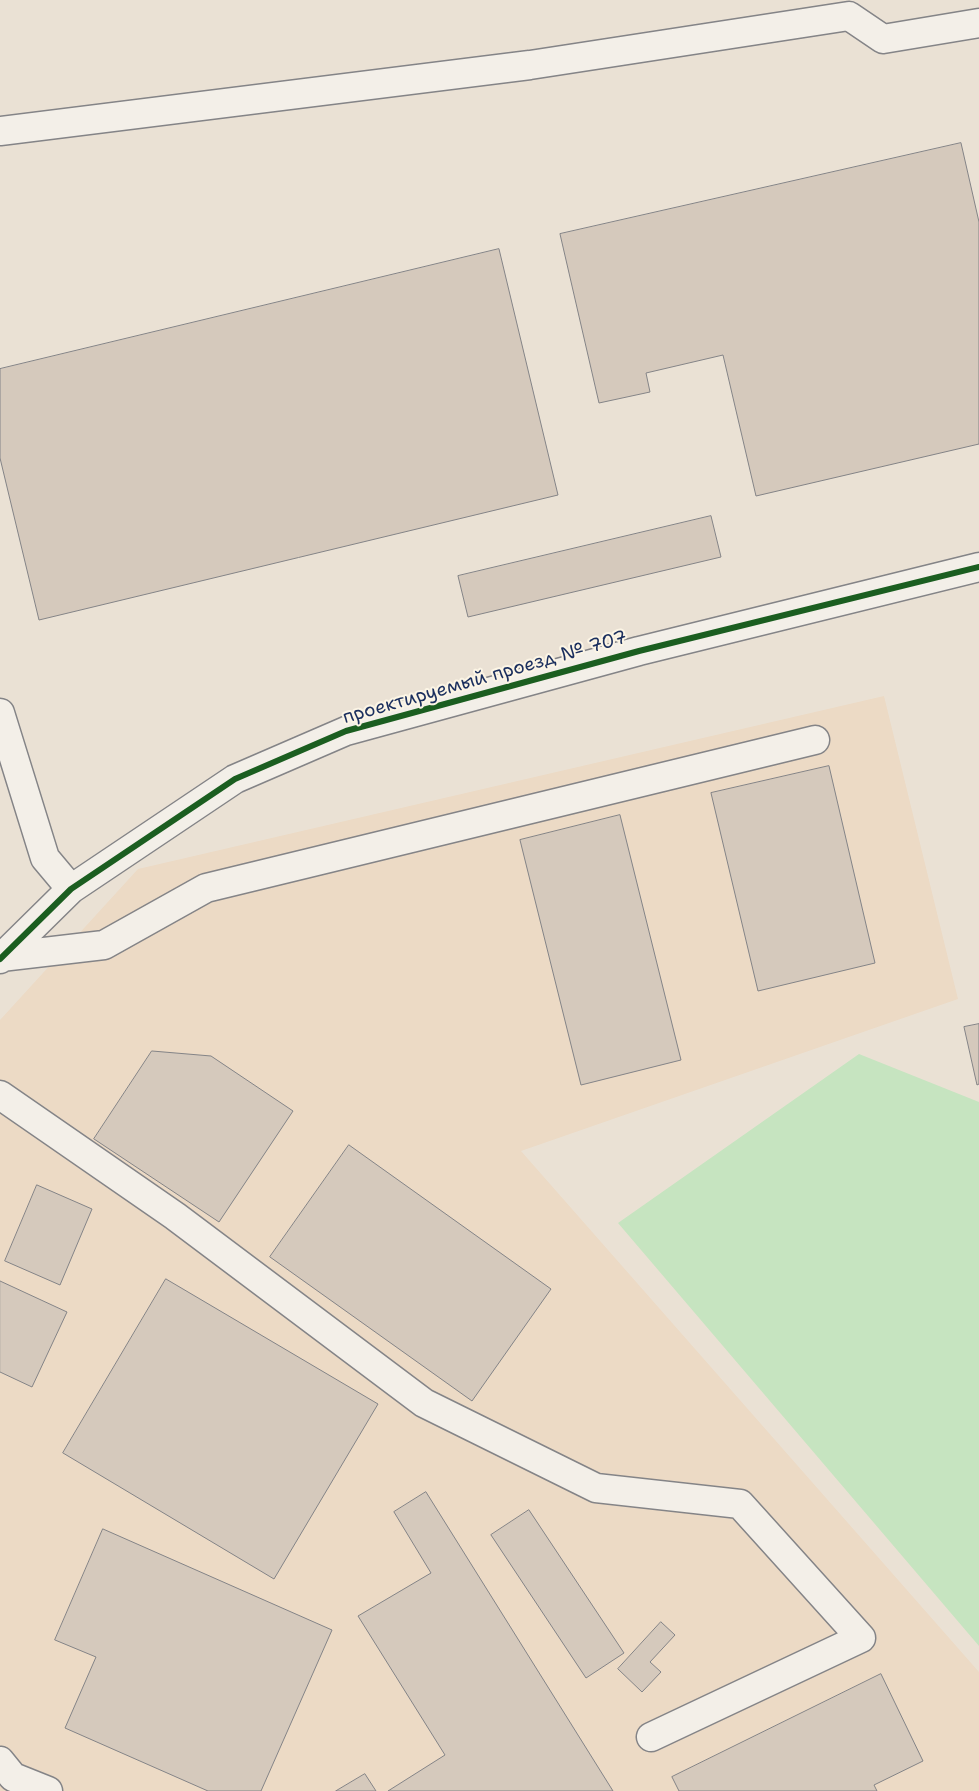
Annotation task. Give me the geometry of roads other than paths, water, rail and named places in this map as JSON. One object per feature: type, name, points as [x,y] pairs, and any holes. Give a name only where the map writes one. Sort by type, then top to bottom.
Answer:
[{"type":"street","points":[[0,131],[530,65],[848,8],[883,39],[979,23]]},
{"type":"street","name":"проектируемый проезд № 707","points":[[1,958],[71,890],[235,779],[346,731],[639,651],[979,567]]},
{"type":"street","points":[[0,713],[45,858],[71,890]]},
{"type":"street","points":[[1,958],[104,945],[206,888],[816,740]]},
{"type":"street","points":[[0,1095],[175,1216],[424,1403],[596,1488],[740,1504],[861,1638],[651,1737]]},
{"type":"street","points":[[0,1761],[13,1777],[48,1791]]}]
